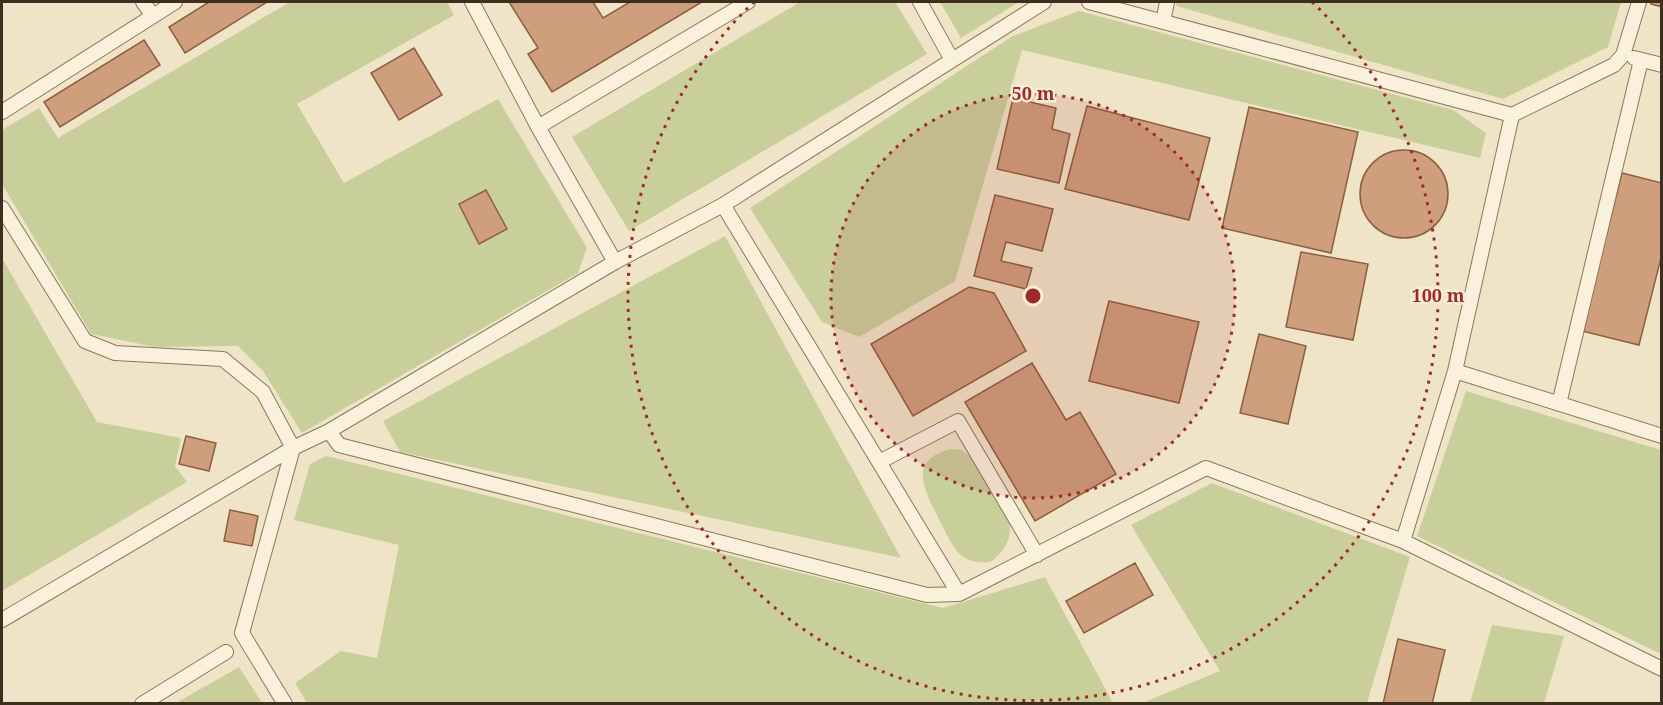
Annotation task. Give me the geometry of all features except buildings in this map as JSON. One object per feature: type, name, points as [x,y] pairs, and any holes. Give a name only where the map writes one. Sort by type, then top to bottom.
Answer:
[{"type":"lane","points":[[143,2],[153,15]]},
{"type":"lane","points":[[2,112],[175,2]]},
{"type":"lane","points":[[472,2],[538,127],[615,262]]},
{"type":"lane","points":[[538,127],[748,2]]},
{"type":"lane","points":[[921,2],[952,60]]},
{"type":"lane","points":[[2,620],[292,448],[329,431],[615,262],[723,205],[1044,2]]},
{"type":"lane","points":[[1089,2],[1512,115],[1614,66],[1623,55],[1639,2]]},
{"type":"lane","points":[[1163,22],[1167,2]]},
{"type":"lane","points":[[1623,55],[1662,65]]},
{"type":"lane","points":[[1559,404],[1641,60]]},
{"type":"lane","points":[[1403,541],[1455,371],[1512,115]]},
{"type":"lane","points":[[723,205],[959,594]]},
{"type":"lane","points":[[2,208],[85,341],[115,353],[223,359],[263,392],[292,448],[242,633],[285,704]]},
{"type":"lane","points":[[1455,371],[1662,436]]},
{"type":"lane","points":[[879,462],[958,421],[1037,555]]},
{"type":"lane","points":[[329,431],[339,444],[927,595],[959,594],[1206,468],[1403,541],[1662,669]]},
{"type":"lane","points":[[142,704],[226,652]]},
{"type":"green space","points":[[290,2],[447,2],[454,15],[297,104],[344,183],[498,99],[587,248],[578,273],[302,433],[263,371],[238,346],[155,347],[91,334],[2,184],[2,130],[39,108],[58,138]]},
{"type":"green space","points":[[800,2],[895,2],[927,54],[629,231],[572,137]]},
{"type":"green space","points":[[940,2],[1019,2],[961,38]]},
{"type":"green space","points":[[1177,2],[1621,2],[1608,47],[1503,99],[1176,6]]},
{"type":"green space","points":[[1079,11],[1453,110],[1486,133],[1480,158],[1022,50],[955,281],[859,337],[822,322],[750,208],[1011,37]]},
{"type":"green space","points":[[725,236],[901,558],[400,452],[383,421]]},
{"type":"green space","points":[[2,258],[97,422],[181,438],[175,466],[187,482],[2,591]]},
{"type":"green space","points":[[1466,391],[1661,450],[1661,654],[1417,536]]},
{"type":"green space","points":[[951,449],[962,450],[970,457],[1010,524],[1010,535],[1006,545],[990,562],[973,561],[958,553],[925,489],[924,469],[928,461],[937,454]]},
{"type":"green space","points":[[326,456],[943,608],[1045,577],[1113,703],[307,703],[295,683],[341,651],[377,658],[399,545],[294,520],[310,464]]},
{"type":"green space","points":[[1212,483],[1410,557],[1367,703],[1142,703],[1220,671],[1131,525]]},
{"type":"green space","points":[[1492,625],[1564,636],[1544,703],[1470,703]]},
{"type":"green space","points":[[239,667],[262,703],[176,703]]}]
